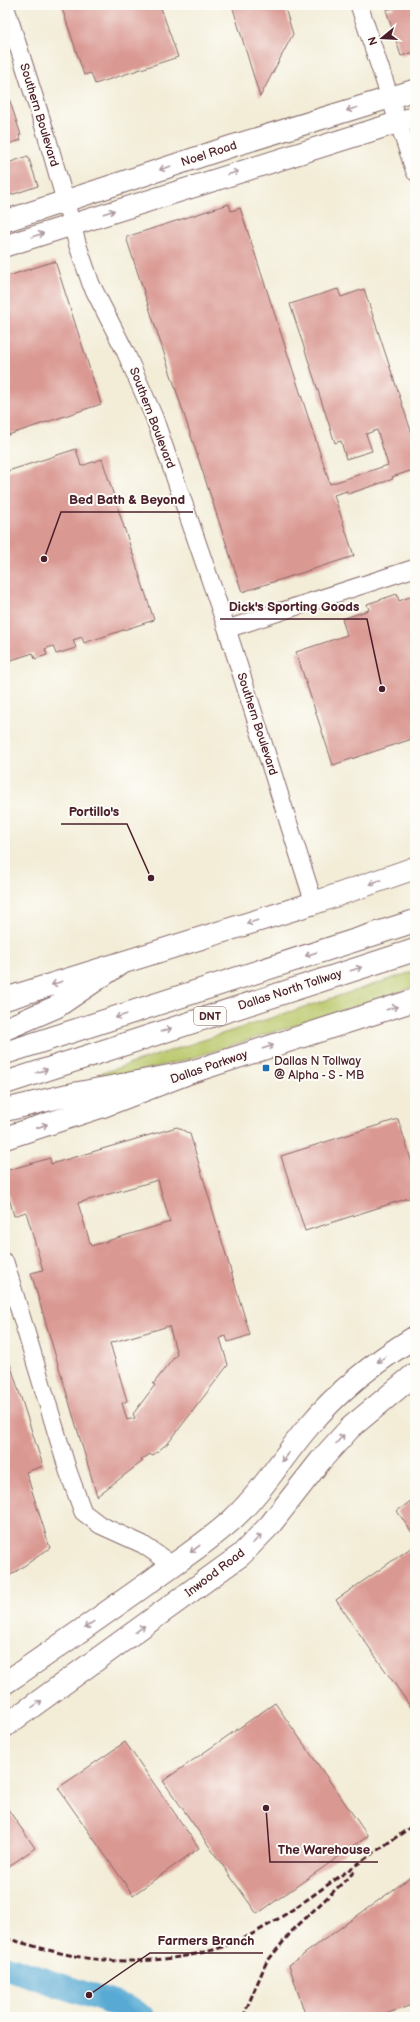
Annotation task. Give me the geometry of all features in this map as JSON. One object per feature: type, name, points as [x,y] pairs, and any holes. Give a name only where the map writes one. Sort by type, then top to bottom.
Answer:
[{"type":"main road","points":[[5,999],[314,903],[414,869]]},
{"type":"main road","name":"DNT","points":[[5,1053],[415,921]]},
{"type":"main road","name":"Dallas North Tollway","points":[[5,1082],[415,950]]},
{"type":"main road","points":[[5,1029],[56,1006],[121,963]]},
{"type":"main road","name":"Dallas Parkway","points":[[5,1138],[102,1106],[191,1072],[415,1000]]},
{"type":"main road","points":[[5,1110],[68,1095],[191,1072]]},
{"type":"main road","points":[[5,1683],[50,1653],[233,1519],[266,1482],[309,1426],[333,1400],[377,1362],[415,1337]]},
{"type":"main road","name":"Inwood Road","points":[[5,1726],[242,1555],[270,1525],[321,1460],[350,1428],[415,1374]]},
{"type":"main road","points":[[173,1564],[194,1589]]},
{"type":"street","name":"Southern Boulevard","points":[[5,5],[91,284],[125,351],[154,417],[227,629],[314,903]]},
{"type":"street","points":[[359,5],[389,98],[407,119],[415,172]]},
{"type":"street","name":"Noel Road","points":[[5,221],[229,147],[415,90]]},
{"type":"street","name":"Noel Road","points":[[5,246],[181,189],[407,119]]},
{"type":"street","points":[[181,189],[195,176],[214,169],[229,147]]},
{"type":"street","points":[[227,629],[415,568]]},
{"type":"street","points":[[5,1262],[68,1471],[83,1512],[100,1524],[142,1544],[173,1564]]},
{"type":"green space","points":[[415,971],[415,987],[192,1058],[101,1081],[99,1074]]},
{"type":"building","points":[[61,5],[160,5],[178,57],[95,84],[91,73],[84,75]]},
{"type":"building","points":[[232,5],[284,5],[293,34],[260,97]]},
{"type":"building","points":[[393,5],[415,5],[415,52],[401,56],[386,10],[394,8]]},
{"type":"building","points":[[5,86],[21,135],[19,135],[21,140],[5,145]]},
{"type":"building","points":[[28,156],[38,186],[5,197],[5,164]]},
{"type":"building","points":[[229,204],[231,211],[240,208],[330,484],[388,465],[377,430],[366,434],[372,451],[346,459],[341,441],[335,443],[290,304],[338,289],[341,297],[364,289],[415,443],[415,474],[413,470],[392,477],[393,479],[348,494],[347,491],[334,495],[354,556],[242,592],[126,237]]},
{"type":"building","points":[[55,261],[101,404],[5,436],[5,277]]},
{"type":"building","points":[[76,449],[81,466],[102,459],[154,620],[84,643],[82,637],[73,640],[76,648],[56,654],[53,646],[45,649],[47,655],[35,659],[33,653],[5,662],[5,472]]},
{"type":"building","points":[[397,594],[399,601],[415,595],[415,738],[333,765],[296,652],[347,635],[342,619],[369,610],[367,604]]},
{"type":"building","points":[[398,1119],[415,1172],[415,1196],[305,1231],[281,1156]]},
{"type":"building","points":[[177,1127],[190,1134],[250,1335],[228,1342],[226,1336],[220,1338],[228,1365],[169,1442],[152,1456],[150,1454],[141,1460],[143,1461],[97,1496],[31,1273],[43,1270],[26,1212],[14,1216],[5,1184],[5,1171],[50,1158],[51,1164]],"holes":[[[158,1180],[170,1222],[91,1246],[78,1203]],[[169,1326],[177,1354],[153,1384],[155,1385],[133,1414],[135,1418],[127,1420],[122,1403],[127,1401],[110,1343]]]},
{"type":"building","points":[[5,1348],[43,1466],[26,1472],[50,1548],[5,1579]]},
{"type":"building","points":[[415,1498],[415,1537],[397,1511]]},
{"type":"building","points":[[415,1545],[415,1713],[336,1600]]},
{"type":"building","points":[[275,1703],[368,1836],[257,1914],[163,1781]]},
{"type":"building","points":[[125,1742],[199,1848],[133,1895],[58,1788]]},
{"type":"building","points":[[5,1805],[35,1848],[5,1869]]},
{"type":"building","points":[[415,1874],[415,2004],[376,2017],[306,2017],[289,1965]]},
{"type":"waterway","points":[[5,1967],[127,2008],[143,2017]]},
{"type":"railway","points":[[5,1938],[67,1955],[119,1961],[159,1960],[213,1950],[228,1945],[272,1923],[415,1824]]},
{"type":"railway","points":[[243,2017],[266,1963],[292,1931],[355,1871]]},
{"type":"place","name":"Bed Bath & Beyond","points":[[44,559]]},
{"type":"place","name":"Dick's Sporting Goods","points":[[382,689]]},
{"type":"place","name":"Portillo's","points":[[151,878]]},
{"type":"place","name":"Dallas N Tollway @ Alpha - S - MB","points":[[266,1068]]},
{"type":"place","name":"The Warehouse","points":[[266,1808]]},
{"type":"place","name":"Farmers Branch","points":[[89,1995]]}]
